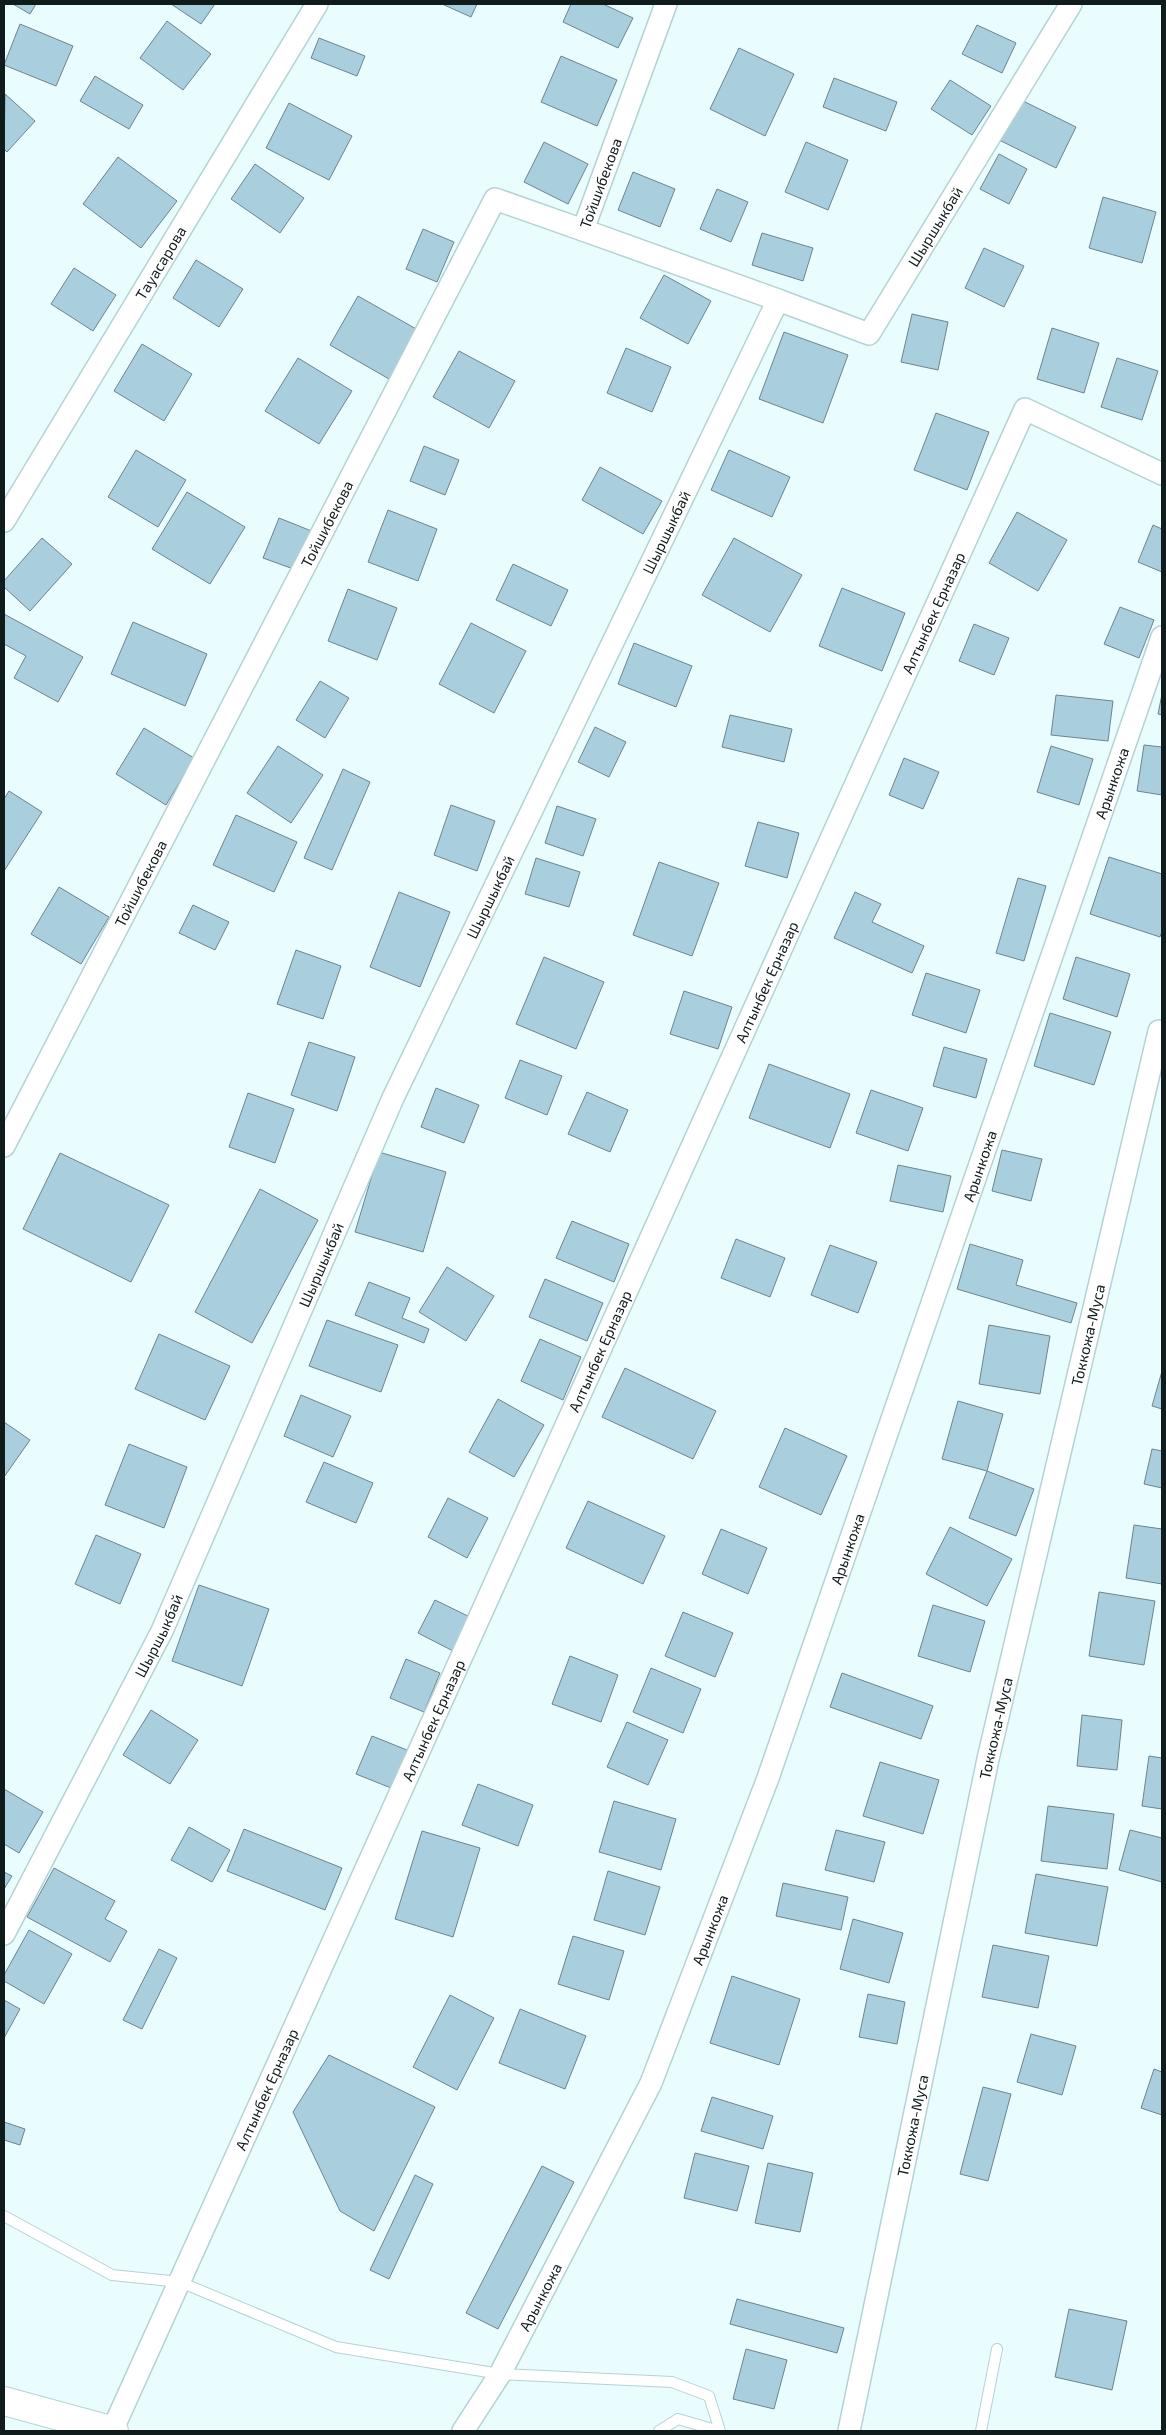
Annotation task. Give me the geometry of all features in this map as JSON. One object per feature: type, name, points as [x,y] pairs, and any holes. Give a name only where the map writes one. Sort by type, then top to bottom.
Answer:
[{"type":"main road","points":[[4,2401],[113,2431]]},
{"type":"street","name":"Тауасарова","points":[[4,521],[317,4]]},
{"type":"street","name":"Тойшибекова","points":[[4,1146],[495,199],[584,230],[666,4]]},
{"type":"street","name":"Шыршыкбай","points":[[4,1934],[162,1631],[393,1098],[778,300],[869,334],[1071,4]]},
{"type":"street","points":[[584,230],[778,300]]},
{"type":"street","name":"Алтынбек Ерназар","points":[[113,2431],[1025,409],[1162,474]]},
{"type":"street","name":"Арынкожа","points":[[463,2431],[500,2374],[651,2083],[768,1778],[1162,637]]},
{"type":"street","name":"Токкожа-Муса","points":[[849,2431],[988,1759],[1159,1031]]},
{"type":"lane","points":[[4,2216],[112,2275],[180,2282],[336,2347],[500,2374],[672,2382],[709,2396],[720,2431]]},
{"type":"lane","points":[[981,2431],[997,2349]]},
{"type":"lane","points":[[659,2431],[678,2418],[720,2431]]},
{"type":"building","points":[[13,4],[36,4],[30,14]]},
{"type":"building","points":[[171,4],[215,4],[201,24]]},
{"type":"building","points":[[442,4],[477,4],[471,17]]},
{"type":"building","points":[[571,4],[603,4],[633,18],[618,48],[563,22]]},
{"type":"building","points":[[167,21],[211,54],[183,90],[140,58]]},
{"type":"building","points":[[20,24],[73,46],[56,86],[4,65]]},
{"type":"building","points":[[977,25],[1016,43],[1002,73],[962,54]]},
{"type":"building","points":[[319,38],[365,56],[357,76],[311,58]]},
{"type":"building","points":[[739,48],[794,74],[765,136],[710,109]]},
{"type":"building","points":[[561,56],[617,80],[597,126],[541,102]]},
{"type":"building","points":[[95,76],[143,105],[129,129],[80,101]]},
{"type":"building","points":[[834,78],[897,102],[886,131],[823,107]]},
{"type":"building","points":[[950,80],[991,106],[972,135],[931,109]]},
{"type":"building","points":[[5,94],[35,121],[7,152],[4,149]]},
{"type":"building","points":[[1019,99],[1076,127],[1056,168],[999,140]]},
{"type":"building","points":[[289,103],[352,136],[329,180],[266,148]]},
{"type":"building","points":[[544,142],[588,164],[568,204],[524,182]]},
{"type":"building","points":[[806,142],[848,160],[828,210],[785,192]]},
{"type":"building","points":[[999,154],[1027,169],[1009,204],[980,189]]},
{"type":"building","points":[[118,157],[177,201],[141,248],[83,204]]},
{"type":"building","points":[[255,164],[304,198],[280,233],[231,199]]},
{"type":"building","points":[[633,172],[675,189],[660,227],[618,210]]},
{"type":"building","points":[[717,189],[748,202],[731,242],[700,229]]},
{"type":"building","points":[[1103,197],[1156,212],[1142,263],[1089,248]]},
{"type":"building","points":[[423,229],[454,242],[437,282],[406,269]]},
{"type":"building","points":[[762,233],[813,248],[803,281],[752,265]]},
{"type":"building","points":[[984,248],[1024,266],[1004,307],[965,288]]},
{"type":"building","points":[[196,260],[243,289],[219,327],[173,298]]},
{"type":"building","points":[[74,268],[116,295],[93,331],[51,304]]},
{"type":"building","points":[[664,275],[711,301],[688,344],[640,318]]},
{"type":"building","points":[[358,296],[418,330],[389,379],[330,345]]},
{"type":"building","points":[[912,314],[948,322],[938,370],[901,362]]},
{"type":"building","points":[[1052,328],[1099,343],[1084,393],[1037,379]]},
{"type":"building","points":[[784,332],[848,355],[823,423],[759,399]]},
{"type":"building","points":[[142,344],[192,374],[164,421],[114,391]]},
{"type":"building","points":[[626,348],[671,367],[652,412],[607,393]]},
{"type":"building","points":[[459,351],[515,381],[489,428],[433,397]]},
{"type":"building","points":[[298,358],[352,391],[319,444],[265,411]]},
{"type":"building","points":[[1117,358],[1158,371],[1142,420],[1101,407]]},
{"type":"building","points":[[936,413],[989,432],[967,490],[914,470]]},
{"type":"building","points":[[424,446],[459,460],[445,495],[410,481]]},
{"type":"building","points":[[136,450],[186,480],[158,527],[108,497]]},
{"type":"building","points":[[729,450],[790,477],[772,517],[711,490]]},
{"type":"building","points":[[600,467],[662,501],[643,534],[582,500]]},
{"type":"building","points":[[187,492],[245,527],[210,584],[152,549]]},
{"type":"building","points":[[388,510],[437,529],[418,581],[368,562]]},
{"type":"building","points":[[1017,512],[1067,540],[1038,591],[989,563]]},
{"type":"building","points":[[279,518],[314,532],[299,571],[263,558]]},
{"type":"building","points":[[1153,525],[1162,529],[1162,572],[1138,562]]},
{"type":"building","points":[[42,538],[72,564],[30,611],[4,587],[4,581]]},
{"type":"building","points":[[734,538],[802,575],[770,632],[702,595]]},
{"type":"building","points":[[513,564],[568,590],[551,626],[496,600]]},
{"type":"building","points":[[842,588],[905,613],[882,671],[819,646]]},
{"type":"building","points":[[348,589],[397,608],[377,660],[328,641]]},
{"type":"building","points":[[1120,607],[1154,620],[1139,658],[1104,644]]},
{"type":"building","points":[[4,614],[83,657],[58,702],[14,678],[26,656],[4,644]]},
{"type":"building","points":[[133,622],[207,654],[185,706],[111,674]]},
{"type":"building","points":[[471,623],[526,651],[494,713],[439,684]]},
{"type":"building","points":[[974,624],[1009,638],[994,675],[959,661]]},
{"type":"building","points":[[634,643],[692,666],[676,707],[618,684]]},
{"type":"building","points":[[320,681],[349,698],[325,738],[296,720]]},
{"type":"building","points":[[1162,694],[1162,715],[1158,714]]},
{"type":"building","points":[[1056,695],[1113,701],[1108,741],[1051,735]]},
{"type":"building","points":[[730,715],[792,729],[784,762],[722,747]]},
{"type":"building","points":[[595,727],[626,742],[609,777],[578,762]]},
{"type":"building","points":[[144,728],[194,758],[166,805],[116,774]]},
{"type":"building","points":[[1144,745],[1162,747],[1162,795],[1137,791]]},
{"type":"building","points":[[278,746],[323,775],[291,823],[247,793]]},
{"type":"building","points":[[1051,746],[1093,759],[1079,805],[1037,792]]},
{"type":"building","points":[[904,758],[939,772],[923,809],[889,795]]},
{"type":"building","points":[[343,769],[370,782],[332,870],[304,858]]},
{"type":"building","points":[[9,791],[42,812],[4,871],[4,799]]},
{"type":"building","points":[[451,805],[495,821],[477,871],[434,855]]},
{"type":"building","points":[[557,806],[596,819],[583,856],[545,843]]},
{"type":"building","points":[[236,815],[297,842],[274,892],[213,865]]},
{"type":"building","points":[[758,822],[799,833],[787,878],[745,866]]},
{"type":"building","points":[[1109,857],[1162,874],[1162,931],[1160,937],[1090,914]]},
{"type":"building","points":[[536,858],[580,872],[569,907],[525,894]]},
{"type":"building","points":[[659,862],[719,883],[692,956],[633,935]]},
{"type":"building","points":[[1018,878],[1046,886],[1024,961],[996,953]]},
{"type":"building","points":[[59,887],[109,917],[81,964],[31,934]]},
{"type":"building","points":[[399,892],[450,912],[420,987],[370,967]]},
{"type":"building","points":[[855,892],[881,904],[872,922],[924,946],[912,973],[834,938]]},
{"type":"building","points":[[193,905],[229,922],[215,950],[179,933]]},
{"type":"building","points":[[296,950],[341,966],[323,1019],[277,1004]]},
{"type":"building","points":[[544,957],[604,982],[576,1049],[516,1024]]},
{"type":"building","points":[[1076,957],[1130,974],[1117,1017],[1063,999]]},
{"type":"building","points":[[926,973],[980,990],[966,1033],[912,1015]]},
{"type":"building","points":[[684,991],[732,1007],[718,1049],[670,1034]]},
{"type":"building","points":[[1050,1013],[1111,1032],[1094,1085],[1034,1066]]},
{"type":"building","points":[[309,1042],[355,1057],[337,1111],[291,1095]]},
{"type":"building","points":[[944,1047],[987,1059],[976,1098],[933,1086]]},
{"type":"building","points":[[520,1060],[562,1076],[547,1115],[505,1098]]},
{"type":"building","points":[[769,1064],[850,1094],[830,1148],[749,1118]]},
{"type":"building","points":[[436,1088],[479,1105],[464,1143],[421,1127]]},
{"type":"building","points":[[871,1090],[923,1108],[908,1151],[856,1133]]},
{"type":"building","points":[[587,1092],[628,1110],[610,1152],[568,1134]]},
{"type":"building","points":[[248,1093],[294,1109],[275,1163],[229,1147]]},
{"type":"building","points":[[1002,1150],[1042,1159],[1031,1201],[992,1191]]},
{"type":"building","points":[[379,1152],[446,1172],[423,1252],[355,1232]]},
{"type":"building","points":[[60,1153],[169,1205],[131,1282],[23,1229]]},
{"type":"building","points":[[898,1165],[951,1176],[943,1212],[890,1201]]},
{"type":"building","points":[[260,1189],[318,1220],[252,1343],[195,1312]]},
{"type":"building","points":[[572,1221],[629,1244],[614,1282],[556,1258]]},
{"type":"building","points":[[736,1239],[785,1258],[770,1297],[721,1278]]},
{"type":"building","points":[[970,1244],[1023,1260],[1016,1285],[1077,1303],[1071,1323],[957,1289]]},
{"type":"building","points":[[830,1245],[877,1262],[858,1313],[811,1295]]},
{"type":"building","points":[[447,1267],[494,1296],[466,1341],[419,1312]]},
{"type":"building","points":[[545,1279],[603,1303],[587,1341],[529,1317]]},
{"type":"building","points":[[369,1282],[410,1298],[402,1318],[429,1329],[424,1343],[355,1315]]},
{"type":"building","points":[[327,1320],[398,1345],[381,1392],[309,1366]]},
{"type":"building","points":[[989,1325],[1050,1336],[1040,1394],[979,1384]]},
{"type":"building","points":[[159,1334],[230,1366],[205,1420],[135,1389]]},
{"type":"building","points":[[540,1339],[581,1357],[563,1400],[521,1381]]},
{"type":"building","points":[[625,1368],[716,1411],[693,1459],[602,1417]]},
{"type":"building","points":[[1162,1371],[1162,1409],[1152,1406]]},
{"type":"building","points":[[301,1395],[351,1416],[333,1457],[284,1436]]},
{"type":"building","points":[[498,1399],[544,1425],[514,1477],[469,1452]]},
{"type":"building","points":[[958,1401],[1003,1414],[987,1471],[942,1459]]},
{"type":"building","points":[[4,1422],[30,1440],[4,1477]]},
{"type":"building","points":[[785,1428],[847,1456],[821,1515],[759,1487]]},
{"type":"building","points":[[129,1444],[187,1467],[164,1528],[105,1505]]},
{"type":"building","points":[[1152,1449],[1162,1451],[1162,1488],[1144,1484]]},
{"type":"building","points":[[324,1462],[373,1483],[356,1523],[306,1502]]},
{"type":"building","points":[[987,1471],[1034,1489],[1016,1536],[969,1518]]},
{"type":"building","points":[[448,1498],[488,1518],[467,1558],[428,1537]]},
{"type":"building","points":[[588,1501],[665,1536],[643,1584],[566,1548]]},
{"type":"building","points":[[1134,1525],[1162,1529],[1162,1584],[1126,1578]]},
{"type":"building","points":[[950,1527],[1012,1559],[987,1606],[926,1574]]},
{"type":"building","points":[[721,1529],[767,1548],[748,1594],[702,1574]]},
{"type":"building","points":[[96,1535],[141,1554],[120,1604],[75,1584]]},
{"type":"building","points":[[199,1585],[269,1609],[242,1686],[172,1661]]},
{"type":"building","points":[[1099,1592],[1155,1601],[1144,1665],[1089,1656]]},
{"type":"building","points":[[435,1600],[474,1619],[457,1653],[418,1633]]},
{"type":"building","points":[[933,1605],[985,1621],[970,1672],[918,1656]]},
{"type":"building","points":[[683,1612],[733,1633],[715,1677],[665,1656]]},
{"type":"building","points":[[570,1656],[618,1675],[601,1722],[552,1704]]},
{"type":"building","points":[[406,1659],[440,1673],[424,1712],[390,1698]]},
{"type":"building","points":[[651,1668],[701,1689],[683,1733],[633,1712]]},
{"type":"building","points":[[842,1673],[933,1706],[921,1739],[830,1707]]},
{"type":"building","points":[[151,1710],[198,1740],[170,1784],[123,1755]]},
{"type":"building","points":[[1082,1715],[1122,1720],[1117,1770],[1077,1766]]},
{"type":"building","points":[[627,1722],[668,1740],[648,1785],[607,1767]]},
{"type":"building","points":[[372,1736],[407,1750],[391,1788],[356,1774]]},
{"type":"building","points":[[1149,1756],[1162,1758],[1162,1809],[1142,1806]]},
{"type":"building","points":[[880,1762],[939,1780],[923,1834],[863,1816]]},
{"type":"building","points":[[478,1784],[533,1805],[518,1846],[462,1825]]},
{"type":"building","points":[[4,1789],[43,1812],[19,1853],[4,1844]]},
{"type":"building","points":[[614,1801],[676,1819],[661,1870],[599,1852]]},
{"type":"building","points":[[1048,1806],[1114,1814],[1107,1869],[1041,1861]]},
{"type":"building","points":[[189,1827],[230,1850],[212,1882],[171,1860]]},
{"type":"building","points":[[244,1829],[342,1868],[325,1910],[227,1871]]},
{"type":"building","points":[[836,1830],[885,1842],[874,1882],[825,1870]]},
{"type":"building","points":[[1130,1830],[1162,1838],[1162,1882],[1119,1870]]},
{"type":"building","points":[[422,1831],[480,1848],[453,1937],[395,1919]]},
{"type":"building","points":[[54,1868],[115,1901],[105,1919],[127,1931],[110,1962],[27,1917]]},
{"type":"building","points":[[608,1871],[660,1887],[645,1935],[594,1920]]},
{"type":"building","points":[[4,1872],[12,1876],[4,1889]]},
{"type":"building","points":[[1036,1874],[1108,1887],[1097,1946],[1025,1933]]},
{"type":"building","points":[[783,1883],[848,1897],[841,1930],[776,1916]]},
{"type":"building","points":[[853,1919],[903,1933],[889,1983],[840,1969]]},
{"type":"building","points":[[29,1930],[72,1954],[44,2004],[4,1981],[4,1975]]},
{"type":"building","points":[[573,1936],[624,1951],[609,2000],[558,1984]]},
{"type":"building","points":[[993,1945],[1049,1956],[1038,2008],[982,1997]]},
{"type":"building","points":[[159,1949],[177,1958],[142,2029],[123,2020]]},
{"type":"building","points":[[732,1976],[800,1999],[779,2065],[710,2043]]},
{"type":"building","points":[[868,1994],[905,2002],[897,2044],[859,2037]]},
{"type":"building","points":[[450,1995],[494,2018],[457,2090],[413,2067]]},
{"type":"building","points":[[4,2000],[20,2009],[4,2038]]},
{"type":"building","points":[[520,2009],[586,2036],[565,2089],[499,2063]]},
{"type":"building","points":[[1031,2034],[1076,2046],[1062,2095],[1017,2082]]},
{"type":"building","points":[[329,2055],[435,2107],[374,2231],[340,2211],[293,2112]]},
{"type":"building","points":[[1154,2069],[1162,2072],[1162,2115],[1141,2108]]},
{"type":"building","points":[[983,2087],[1011,2094],[988,2181],[960,2174]]},
{"type":"building","points":[[712,2097],[773,2116],[763,2149],[701,2131]]},
{"type":"building","points":[[4,2122],[25,2129],[20,2145],[4,2140]]},
{"type":"building","points":[[695,2153],[749,2166],[737,2211],[684,2198]]},
{"type":"building","points":[[768,2163],[813,2173],[800,2232],[755,2223]]},
{"type":"building","points":[[542,2166],[574,2182],[498,2329],[466,2313]]},
{"type":"building","points":[[415,2175],[433,2184],[389,2279],[370,2270]]},
{"type":"building","points":[[737,2299],[844,2328],[837,2353],[730,2324]]},
{"type":"building","points":[[1069,2309],[1127,2321],[1112,2390],[1055,2377]]},
{"type":"building","points":[[746,2349],[787,2360],[774,2409],[733,2399]]}]
